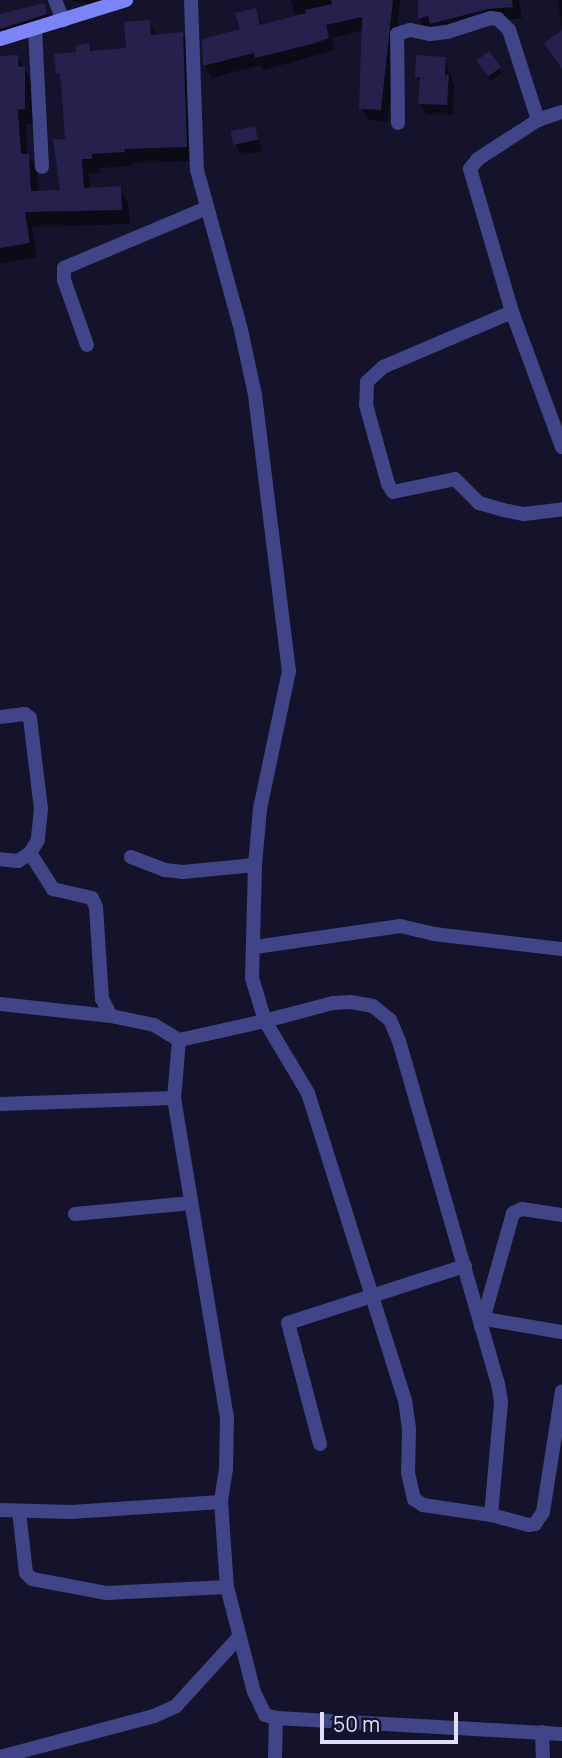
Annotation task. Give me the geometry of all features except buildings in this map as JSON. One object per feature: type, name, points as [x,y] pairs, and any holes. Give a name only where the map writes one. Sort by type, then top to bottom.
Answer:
[{"type":"main road","points":[[0,38],[126,0]]},
{"type":"street","points":[[55,0],[63,20]]},
{"type":"street","points":[[191,0],[197,170],[241,330],[255,395],[289,671],[260,809],[255,865],[255,947],[252,978],[265,1021],[308,1093],[405,1400],[409,1429],[408,1472],[414,1499],[424,1505],[491,1515],[529,1525],[540,1519],[562,1391]]},
{"type":"street","points":[[398,123],[397,34],[410,30],[430,34],[447,32],[491,18],[498,19],[509,30],[538,120]]},
{"type":"street","points":[[35,29],[42,167]]},
{"type":"street","points":[[562,112],[538,120],[471,166],[512,312],[562,447]]},
{"type":"street","points":[[87,345],[64,280],[64,268],[207,208]]},
{"type":"street","points":[[512,312],[383,367],[367,382],[366,405],[388,484],[393,492],[455,479],[479,503],[503,510],[524,514],[562,509]]},
{"type":"street","points":[[0,717],[25,714],[33,724],[41,809],[38,840],[30,853],[18,861],[0,859]]},
{"type":"street","points":[[30,853],[53,889],[92,898],[96,907],[102,999],[111,1016]]},
{"type":"street","points":[[131,857],[165,870],[183,872],[255,865]]},
{"type":"street","points":[[255,947],[400,926],[434,934],[562,949]]},
{"type":"street","points":[[0,1004],[111,1016],[154,1025],[179,1040],[333,1003],[351,1002],[373,1006],[390,1020],[466,1266],[501,1402],[491,1515]]},
{"type":"street","points":[[179,1040],[174,1098],[227,1417],[221,1502],[227,1587],[259,1707],[265,1715],[276,1718],[562,1734]]},
{"type":"street","points":[[0,1104],[174,1098]]},
{"type":"street","points":[[75,1214],[191,1203]]},
{"type":"street","points":[[482,1324],[513,1213],[522,1209],[562,1216]]},
{"type":"street","points":[[320,1444],[288,1323],[466,1266]]},
{"type":"street","points":[[482,1324],[562,1332]]},
{"type":"street","points":[[0,1510],[71,1512],[221,1502]]},
{"type":"street","points":[[19,1511],[26,1573],[32,1579],[106,1593],[227,1587]]},
{"type":"street","points":[[0,1756],[142,1720],[176,1706],[239,1637]]},
{"type":"street","points":[[275,1758],[276,1718]]},
{"type":"street","points":[[542,1732],[543,1758]]}]
